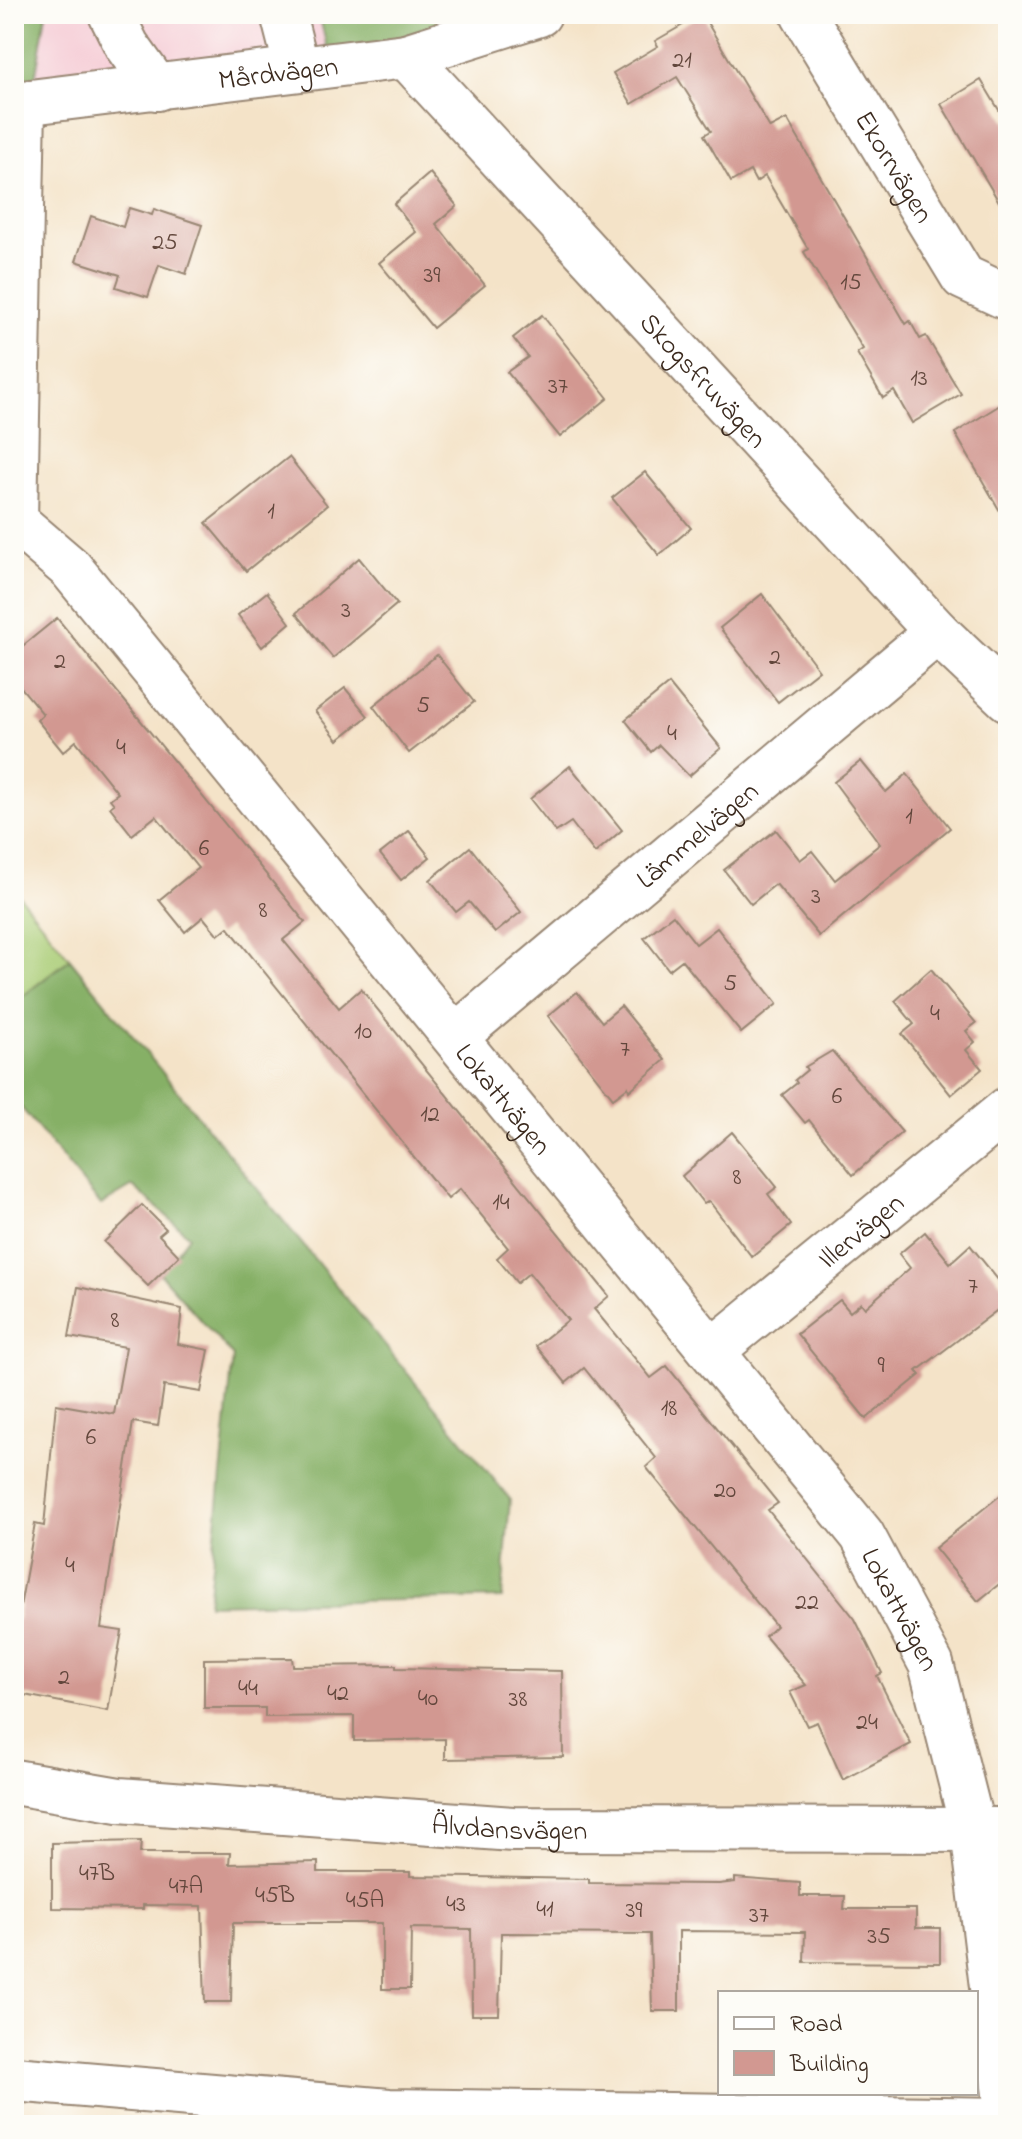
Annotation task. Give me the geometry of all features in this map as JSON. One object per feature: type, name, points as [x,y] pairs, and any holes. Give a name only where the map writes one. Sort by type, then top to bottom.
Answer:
[{"type":"street","points":[[111,14],[127,46],[157,88]]},
{"type":"street","points":[[283,14],[297,69]]},
{"type":"street","name":"Mårdvägen","points":[[19,105],[406,56],[539,14]]},
{"type":"street","name":"Ekorrvägen","points":[[803,14],[963,277],[1008,298]]},
{"type":"street","name":"Skogsfruvägen","points":[[406,56],[937,632],[1008,699]]},
{"type":"street","name":"Lokattvägen","points":[[19,105],[15,521],[71,569],[713,1350],[869,1548],[931,1664],[991,1830],[1008,2119]]},
{"type":"street","name":"Lämmelvägen","points":[[456,1036],[937,632]]},
{"type":"street","name":"Illervägen","points":[[713,1350],[1008,1109]]},
{"type":"street","name":"Älvdansvägen","points":[[14,1782],[119,1800],[513,1829],[991,1830]]},
{"type":"street","points":[[14,2079],[389,2111],[1008,2119]]},
{"type":"shaded area","points":[[46,14],[319,14],[330,60],[32,97]]},
{"type":"green space","points":[[14,14],[46,14],[32,97],[14,95]]},
{"type":"green space","points":[[319,14],[478,14],[330,60]]},
{"type":"green space","points":[[14,889],[70,959],[14,1003]]},
{"type":"green space","points":[[70,959],[510,1499],[502,1598],[208,1604],[233,1356],[160,1274],[189,1236],[133,1186],[101,1205],[14,1099],[14,1003]]},
{"type":"building","points":[[702,14],[770,128],[787,119],[906,324],[910,321],[920,339],[926,336],[961,394],[912,423],[894,391],[883,398],[857,353],[863,349],[804,252],[808,249],[765,176],[756,182],[750,171],[731,182],[704,135],[711,131],[677,77],[632,104],[613,73],[658,46],[655,41]]},
{"type":"building","points":[[981,80],[1008,125],[1008,217],[941,104]]},
{"type":"building","points":[[430,173],[457,206],[436,224],[485,285],[433,328],[379,263],[416,232],[394,204]]},
{"type":"building","points":[[129,208],[152,215],[154,209],[202,225],[186,274],[159,265],[148,297],[116,287],[120,275],[76,261],[91,216],[123,227]]},
{"type":"building","points":[[542,315],[608,398],[560,437],[507,372],[528,357],[513,338]]},
{"type":"building","points":[[1008,400],[1008,525],[955,433]]},
{"type":"building","points":[[289,457],[327,505],[246,571],[206,523]]},
{"type":"building","points":[[645,472],[691,528],[659,555],[612,498]]},
{"type":"building","points":[[359,558],[397,604],[333,658],[296,613]]},
{"type":"building","points":[[267,592],[290,623],[262,647],[238,615]]},
{"type":"building","points":[[762,594],[819,670],[778,702],[720,628]]},
{"type":"building","points":[[57,618],[305,922],[283,940],[339,1008],[361,989],[609,1296],[594,1309],[651,1378],[667,1366],[778,1503],[768,1510],[855,1619],[882,1673],[877,1676],[911,1744],[843,1780],[817,1722],[807,1726],[790,1692],[806,1685],[765,1636],[776,1626],[646,1467],[656,1458],[584,1368],[566,1383],[536,1346],[568,1320],[529,1273],[517,1283],[497,1258],[508,1248],[460,1189],[448,1199],[228,927],[218,935],[203,917],[185,932],[159,900],[198,868],[156,816],[132,835],[110,807],[114,804],[110,799],[118,793],[76,741],[63,752],[37,720],[43,714],[14,679],[14,653]]},
{"type":"building","points":[[437,655],[474,702],[409,753],[373,706]]},
{"type":"building","points":[[669,684],[721,748],[689,776],[659,745],[651,752],[625,720]]},
{"type":"building","points":[[345,688],[368,716],[338,740],[315,711]]},
{"type":"building","points":[[861,761],[886,792],[907,774],[950,828],[819,936],[776,884],[751,904],[724,870],[776,830],[800,860],[812,851],[835,880],[880,844],[834,782]]},
{"type":"building","points":[[570,766],[622,830],[595,853],[571,822],[556,832],[530,799]]},
{"type":"building","points":[[409,831],[430,857],[401,880],[380,854]]},
{"type":"building","points":[[470,847],[521,912],[495,933],[469,902],[456,912],[430,880]]},
{"type":"building","points":[[673,915],[696,944],[717,928],[777,1004],[741,1033],[682,960],[669,970],[644,938]]},
{"type":"building","points":[[931,969],[976,1023],[966,1031],[975,1042],[966,1050],[982,1069],[951,1095],[902,1034],[914,1024],[895,1001]]},
{"type":"building","points":[[577,992],[602,1022],[621,1006],[665,1060],[629,1091],[628,1087],[613,1098],[548,1016]]},
{"type":"building","points":[[832,1051],[902,1132],[853,1175],[809,1120],[805,1123],[782,1095],[797,1083],[795,1080],[807,1070],[805,1067]]},
{"type":"building","points":[[732,1132],[777,1187],[768,1194],[791,1225],[752,1257],[709,1201],[704,1204],[682,1176]]},
{"type":"building","points":[[142,1205],[166,1229],[159,1235],[179,1256],[148,1286],[104,1242]]},
{"type":"building","points":[[925,1232],[950,1263],[970,1245],[1008,1292],[1008,1302],[917,1371],[920,1375],[866,1419],[797,1334],[840,1300],[850,1312],[861,1303],[865,1308],[910,1268],[899,1254]]},
{"type":"building","points":[[78,1287],[182,1309],[178,1344],[209,1350],[201,1392],[164,1386],[158,1426],[133,1422],[101,1628],[122,1631],[108,1711],[14,1693],[14,1640],[35,1524],[44,1526],[56,1404],[114,1414],[126,1347],[69,1337]]},
{"type":"building","points":[[1008,1489],[1008,1577],[978,1601],[935,1548]]},
{"type":"building","points":[[292,1658],[293,1666],[396,1665],[396,1668],[562,1671],[563,1757],[445,1759],[445,1739],[354,1741],[354,1716],[265,1717],[265,1708],[204,1708],[204,1659]]},
{"type":"building","points":[[141,1841],[140,1853],[230,1853],[229,1864],[318,1862],[318,1872],[589,1879],[589,1883],[719,1884],[735,1882],[735,1878],[800,1883],[800,1896],[845,1896],[844,1909],[916,1909],[916,1928],[940,1928],[940,1963],[804,1962],[805,1932],[679,1931],[679,2011],[652,2011],[650,1934],[501,1933],[499,2015],[472,2015],[471,1929],[411,1928],[410,1989],[382,1989],[382,1923],[233,1923],[231,2002],[205,2002],[202,1906],[52,1908],[52,1843]]}]
